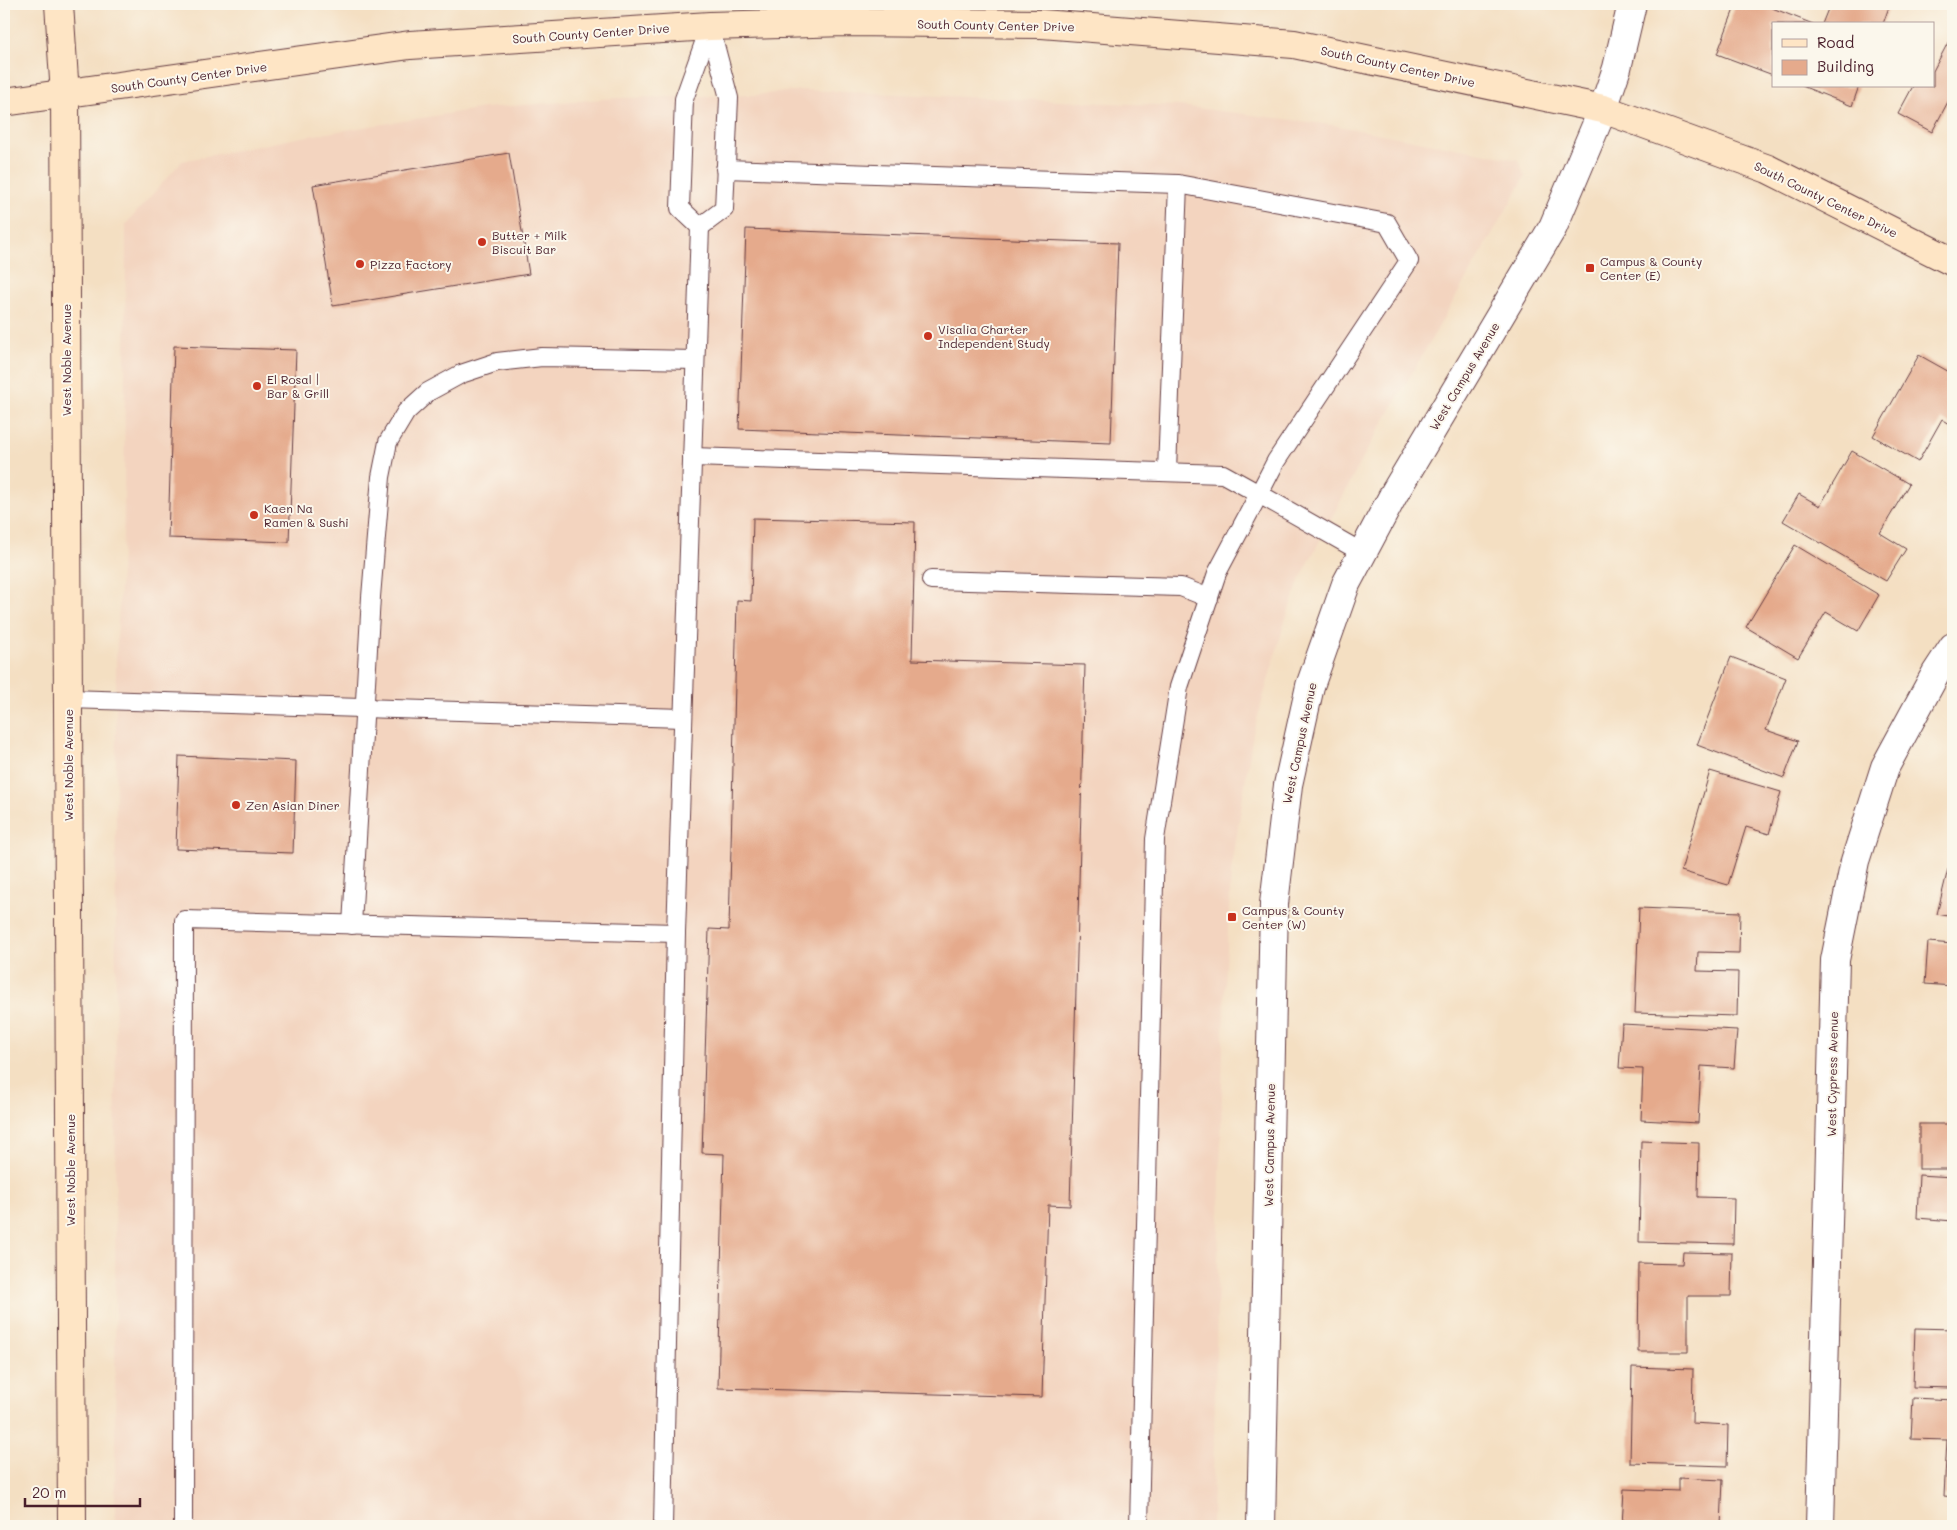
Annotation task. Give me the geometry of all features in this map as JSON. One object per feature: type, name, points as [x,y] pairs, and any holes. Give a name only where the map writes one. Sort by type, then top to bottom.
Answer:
[{"type":"street","name":"West Noble Avenue","points":[[59,4],[65,94],[72,1526]]},
{"type":"street","name":"West Campus Avenue","points":[[1261,1526],[1274,904],[1288,784],[1310,686],[1346,584],[1396,492],[1553,227],[1603,109],[1618,68],[1632,4]]},
{"type":"street","name":"South County Center Drive","points":[[4,102],[410,45],[710,26],[844,22],[1042,24],[1294,44],[1603,109],[1768,169],[1953,262]]},
{"type":"street","name":"West Cypress Avenue","points":[[1820,1526],[1835,960],[1855,861],[1885,767],[1936,673],[1953,647]]},
{"type":"lane","points":[[700,227],[724,208],[729,98],[710,26]]},
{"type":"lane","points":[[663,1526],[676,933],[700,227],[680,208],[684,99],[710,26]]},
{"type":"lane","points":[[725,169],[1178,184],[1387,223],[1409,261],[1276,461],[1217,573],[1179,687],[1155,839],[1139,1526]]},
{"type":"lane","points":[[1167,471],[1178,184]]},
{"type":"lane","points":[[352,925],[364,708],[381,477],[388,442],[406,412],[428,392],[460,374],[497,362],[542,358],[695,360]]},
{"type":"lane","points":[[692,457],[1223,474],[1363,553]]},
{"type":"lane","points":[[930,580],[1181,587],[1209,598]]},
{"type":"lane","points":[[68,699],[683,718]]},
{"type":"lane","points":[[183,1526],[184,920],[676,933]]},
{"type":"shaded area","points":[[803,90],[1180,106],[1333,125],[1519,160],[1525,177],[1364,456],[1300,579],[1285,621],[1253,733],[1231,872],[1224,1004],[1212,1526],[115,1526],[116,657],[124,517],[126,224],[182,161],[302,137],[484,108],[617,98],[756,95]]},
{"type":"building","points":[[1736,4],[1762,4],[1808,22],[1772,22],[1772,75],[1717,54]]},
{"type":"building","points":[[1830,4],[1890,4],[1884,22],[1823,22]]},
{"type":"building","points":[[1953,33],[1953,100],[1950,98],[1932,132],[1898,114],[1912,88],[1934,88],[1934,69]]},
{"type":"building","points":[[1807,88],[1858,88],[1852,106]]},
{"type":"building","points":[[509,153],[529,274],[333,306],[313,185]]},
{"type":"building","name":"Visalia Charter Independent Study","points":[[746,229],[1118,243],[1111,443],[739,429]]},
{"type":"building","points":[[174,346],[296,350],[289,542],[168,538]]},
{"type":"building","points":[[1919,355],[1953,374],[1953,426],[1942,419],[1918,462],[1873,436]]},
{"type":"building","points":[[1852,451],[1909,484],[1880,533],[1906,549],[1886,581],[1783,521],[1799,494],[1820,506]]},
{"type":"building","points":[[753,518],[915,522],[912,660],[1085,665],[1070,1206],[1048,1205],[1042,1397],[718,1388],[724,1154],[702,1153],[709,929],[729,930],[737,600],[751,601]]},
{"type":"building","points":[[1795,545],[1879,595],[1858,631],[1826,612],[1798,658],[1746,627]]},
{"type":"building","points":[[1731,657],[1786,678],[1766,730],[1798,741],[1784,778],[1697,745]]},
{"type":"building","name":"Zen Asian Diner","points":[[179,756],[296,761],[293,853],[176,849]]},
{"type":"building","points":[[1710,771],[1781,792],[1769,834],[1746,827],[1728,885],[1681,871]]},
{"type":"building","points":[[1948,869],[1953,870],[1953,917],[1937,914]]},
{"type":"building","points":[[1639,908],[1740,912],[1739,953],[1698,952],[1697,971],[1738,972],[1737,1016],[1635,1013]]},
{"type":"building","points":[[1928,942],[1953,944],[1953,986],[1925,984]]},
{"type":"building","points":[[1622,1024],[1737,1030],[1734,1068],[1701,1066],[1698,1123],[1641,1120],[1643,1069],[1619,1068]]},
{"type":"building","points":[[1919,1124],[1953,1124],[1953,1169],[1919,1169]]},
{"type":"building","points":[[1641,1141],[1699,1143],[1698,1197],[1734,1198],[1733,1244],[1639,1242]]},
{"type":"building","points":[[1919,1175],[1953,1177],[1953,1221],[1917,1218]]},
{"type":"building","points":[[1683,1252],[1732,1253],[1731,1296],[1688,1296],[1688,1352],[1638,1352],[1639,1263],[1682,1264]]},
{"type":"building","points":[[1915,1328],[1953,1329],[1953,1388],[1913,1387]]},
{"type":"building","points":[[1632,1367],[1693,1369],[1692,1423],[1728,1425],[1727,1466],[1630,1463]]},
{"type":"building","points":[[1913,1398],[1953,1400],[1953,1497],[1944,1496],[1947,1440],[1911,1439]]},
{"type":"building","points":[[1679,1478],[1723,1480],[1721,1526],[1622,1526],[1624,1489],[1679,1491]]},
{"type":"place","name":"Butter + Milk Biscuit Bar","points":[[482,242]]},
{"type":"place","name":"Pizza Factory","points":[[360,264]]},
{"type":"place","name":"Campus & County Center (E)","points":[[1590,268]]},
{"type":"place","name":"Visalia Charter Independent Study","points":[[928,336]]},
{"type":"place","name":"El Rosal | Bar & Grill","points":[[257,386]]},
{"type":"place","name":"Kaen Na Ramen & Sushi","points":[[254,515]]},
{"type":"place","name":"Zen Asian Diner","points":[[236,805]]},
{"type":"place","name":"Campus & County Center (W)","points":[[1232,917]]}]
